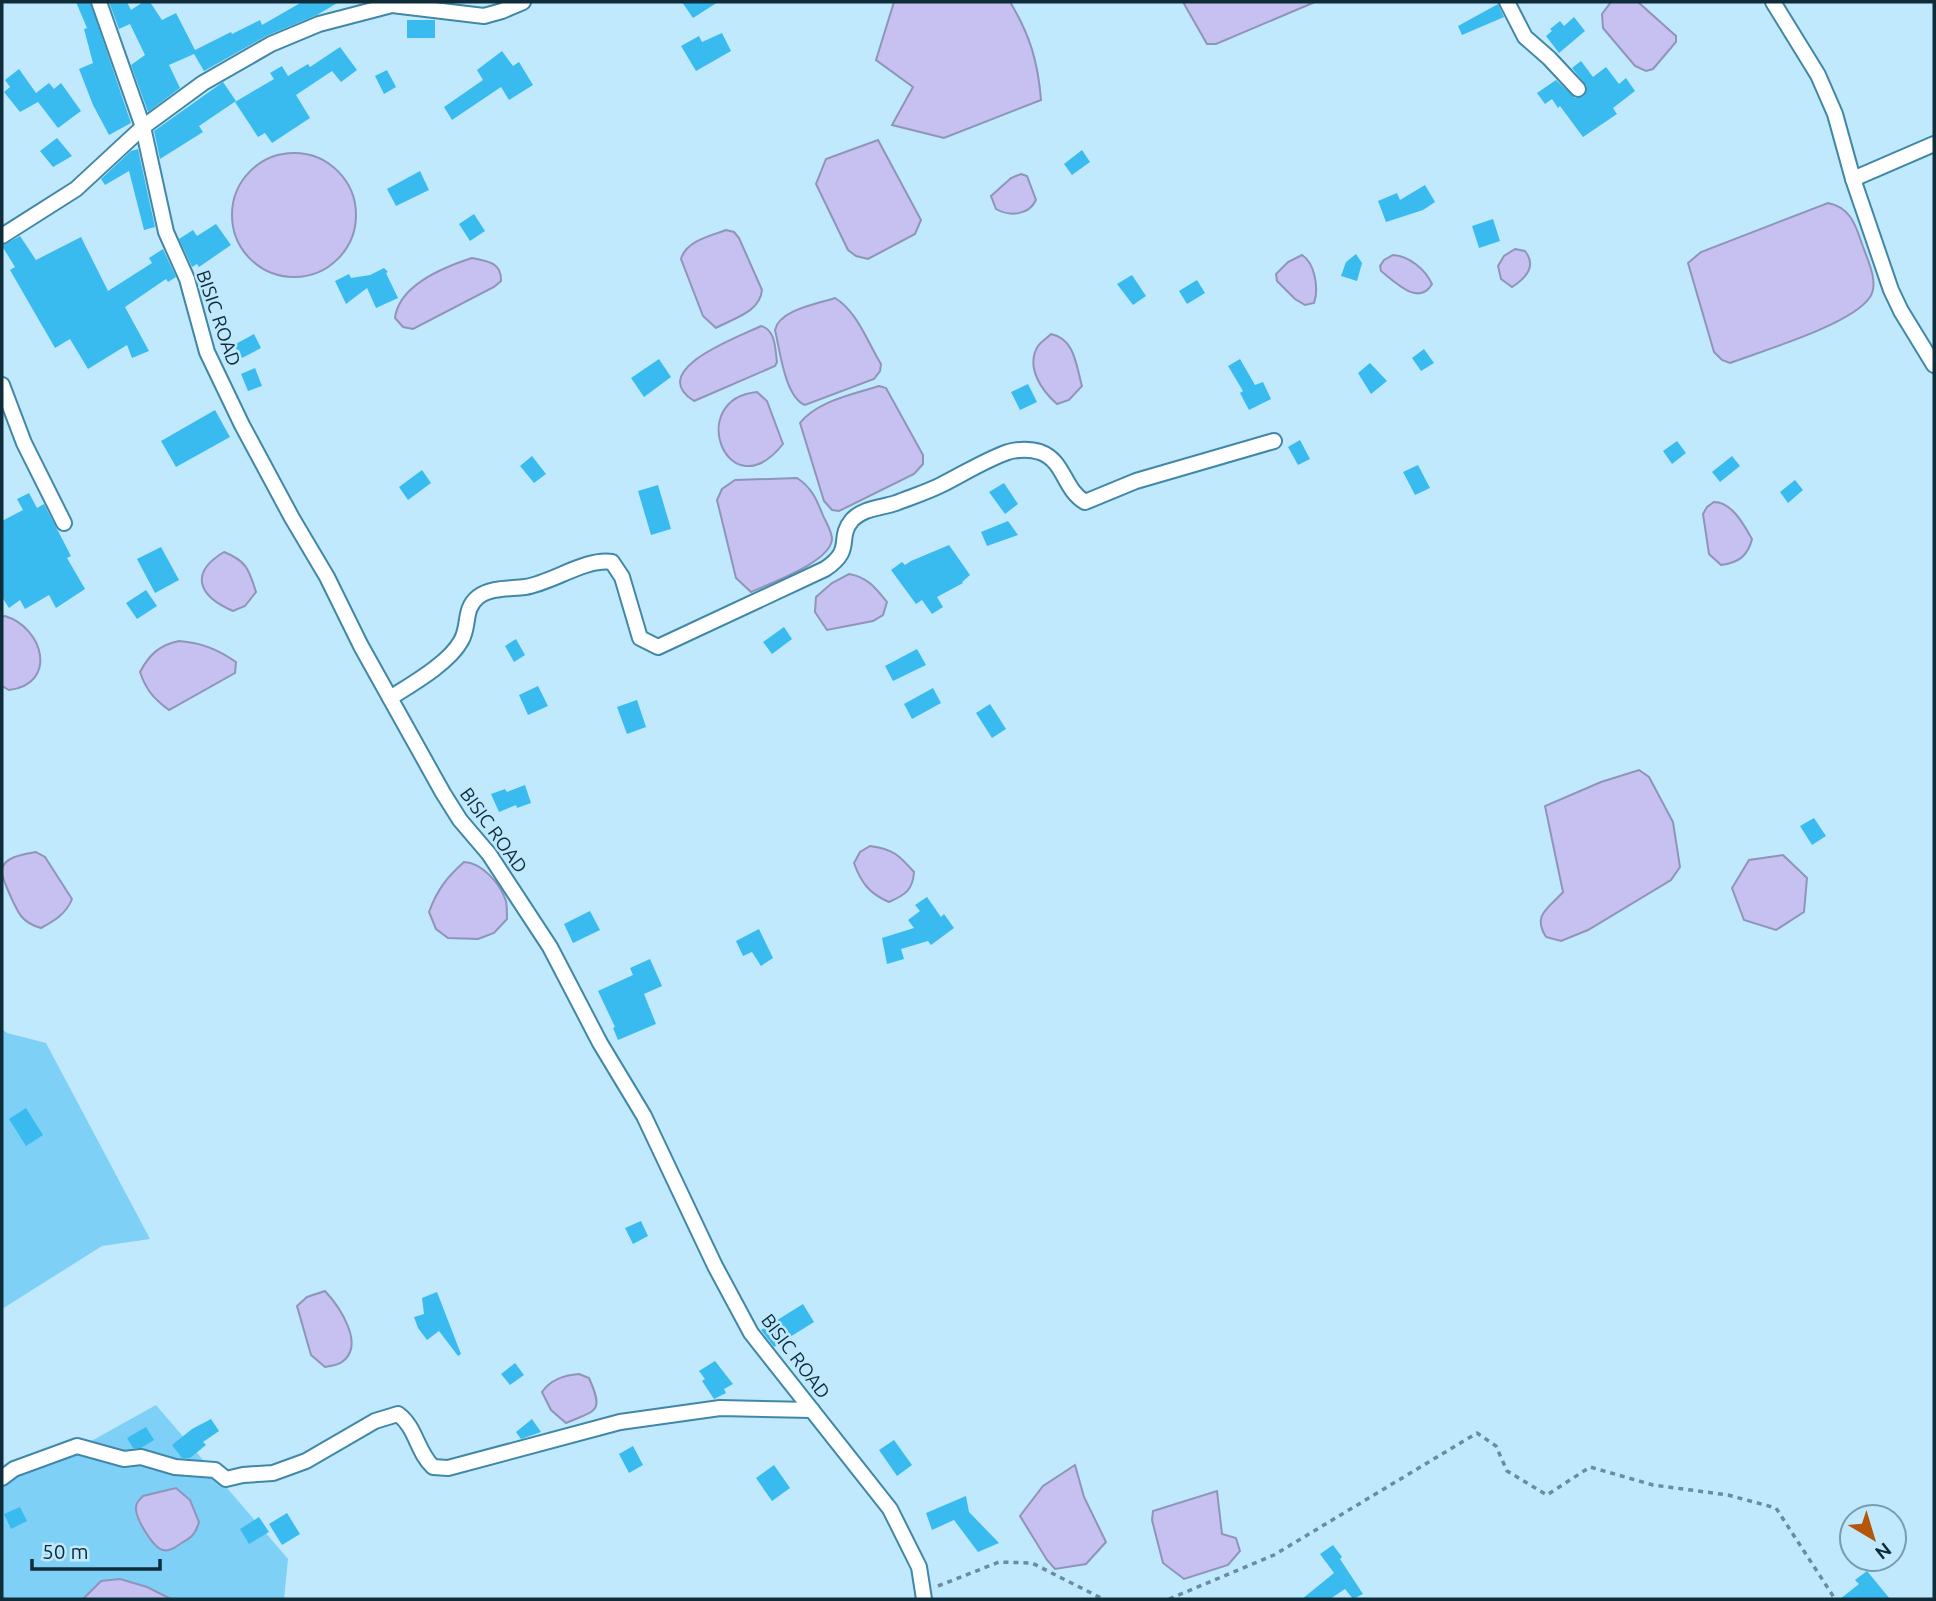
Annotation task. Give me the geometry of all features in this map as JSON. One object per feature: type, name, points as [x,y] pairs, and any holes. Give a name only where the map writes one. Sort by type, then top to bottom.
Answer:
[{"type":"street","name":"BISIC ROAD","points":[[99,2],[143,127],[166,232],[187,279],[207,352],[242,425],[327,577],[390,698],[460,820],[489,854],[550,947],[600,1043],[644,1116],[715,1266],[751,1334],[891,1509],[919,1567],[923,1595]]},
{"type":"street","points":[[2,236],[76,189],[143,127],[203,83],[271,44],[319,24],[392,5],[484,16],[523,2]]},
{"type":"street","points":[[1507,2],[1525,37],[1578,89]]},
{"type":"street","points":[[1773,2],[1822,84],[1835,114],[1853,180],[1891,290],[1901,312],[1934,365]]},
{"type":"street","points":[[1853,180],[1934,144]]},
{"type":"street","points":[[2,385],[24,443],[64,523]]},
{"type":"street","points":[[390,698],[447,657],[460,643],[466,629],[469,605],[493,590],[528,587],[580,568],[612,562],[622,577],[640,638],[658,647],[838,561],[844,550],[846,532],[851,521],[862,512],[890,505],[939,486],[1010,451],[1039,452],[1052,459],[1064,474],[1074,496],[1085,502],[1136,481],[1273,441]]},
{"type":"street","points":[[2,1478],[14,1469],[77,1446],[124,1459],[141,1457],[175,1467],[215,1470],[226,1479],[272,1473],[306,1461],[375,1421],[398,1414],[407,1420],[424,1458],[433,1467],[448,1468],[620,1422],[720,1408],[812,1410]]},
{"type":"path","points":[[1169,1599],[1274,1555],[1477,1433],[1496,1446],[1507,1471],[1547,1494],[1590,1467],[1653,1485],[1728,1495],[1776,1508],[1835,1599]]},
{"type":"path","points":[[923,1595],[999,1562],[1032,1563],[1102,1599]]},
{"type":"shaded area","points":[[894,2],[1010,2],[1032,49],[1041,100],[944,138],[892,125],[913,87],[876,60]]},
{"type":"shaded area","points":[[1183,2],[1315,2],[1216,44],[1207,44]]},
{"type":"shaded area","points":[[1611,2],[1638,2],[1676,36],[1676,42],[1653,69],[1646,71],[1635,66],[1603,28],[1602,14]]},
{"type":"shaded area","points":[[878,140],[921,220],[915,234],[868,259],[856,256],[848,250],[816,184],[826,159]]},
{"type":"shaded area","points":[[294,153],[318,157],[338,171],[352,191],[356,215],[352,239],[338,259],[318,273],[294,277],[270,273],[250,259],[236,239],[232,215],[236,191],[250,171],[270,157]]},
{"type":"shaded area","points":[[1021,174],[1027,176],[1036,200],[1033,205],[1019,213],[996,209],[991,196],[1011,178]]},
{"type":"shaded area","points":[[1828,203],[1846,212],[1856,228],[1873,277],[1870,297],[1845,317],[1806,336],[1730,363],[1722,360],[1714,352],[1688,263],[1701,252]]},
{"type":"shaded area","points":[[726,230],[734,232],[739,238],[762,290],[757,304],[751,309],[716,328],[703,316],[681,259],[693,243]]},
{"type":"shaded area","points":[[1515,249],[1525,251],[1530,267],[1522,280],[1512,287],[1501,279],[1498,266],[1504,256]]},
{"type":"shaded area","points":[[1302,255],[1313,270],[1316,284],[1314,303],[1305,305],[1277,281],[1276,274],[1288,262]]},
{"type":"shaded area","points":[[1393,255],[1405,258],[1421,268],[1432,284],[1427,290],[1414,293],[1381,271],[1380,266],[1384,260]]},
{"type":"shaded area","points":[[472,258],[496,267],[501,281],[413,329],[403,327],[395,318],[398,306],[405,296],[424,279]]},
{"type":"shaded area","points":[[835,298],[850,311],[861,328],[881,364],[880,371],[874,379],[805,405],[798,400],[788,383],[775,330],[778,323],[791,313]]},
{"type":"shaded area","points":[[761,326],[770,331],[774,341],[777,362],[775,366],[694,401],[682,389],[681,378],[688,367],[701,356]]},
{"type":"shaded area","points":[[1051,334],[1065,341],[1070,347],[1082,386],[1069,400],[1057,404],[1037,378],[1033,362],[1038,346]]},
{"type":"shaded area","points":[[879,386],[886,388],[923,455],[923,464],[914,474],[839,511],[832,510],[824,501],[800,423],[807,415],[826,404]]},
{"type":"shaded area","points":[[757,392],[767,401],[783,444],[763,462],[745,466],[731,460],[722,447],[719,430],[723,413],[735,399]]},
{"type":"shaded area","points":[[797,478],[818,502],[832,536],[829,548],[811,564],[751,592],[736,578],[717,500],[722,489],[735,480]]},
{"type":"shaded area","points":[[1714,502],[1732,510],[1752,539],[1741,558],[1721,565],[1709,554],[1703,514]]},
{"type":"shaded area","points":[[224,552],[238,559],[246,567],[256,592],[245,606],[233,611],[212,598],[202,584],[206,568]]},
{"type":"shaded area","points":[[849,574],[866,580],[883,597],[887,602],[883,615],[873,621],[827,630],[815,612],[816,597],[832,583]]},
{"type":"shaded area","points":[[2,617],[18,622],[29,632],[40,655],[40,667],[35,678],[24,686],[9,690],[2,686]]},
{"type":"shaded area","points":[[179,641],[209,647],[236,662],[235,673],[169,710],[151,694],[140,672],[155,652]]},
{"type":"shaded area","points":[[1639,770],[1649,777],[1673,822],[1680,867],[1671,880],[1588,930],[1561,941],[1546,937],[1541,918],[1563,892],[1545,806],[1601,782]]},
{"type":"shaded area","points":[[870,846],[895,854],[914,872],[912,883],[900,897],[889,902],[867,887],[860,876],[854,863],[860,852]]},
{"type":"shaded area","points":[[36,852],[45,857],[72,899],[63,913],[41,928],[30,924],[21,916],[2,873],[4,865],[11,858]]},
{"type":"shaded area","points":[[1783,855],[1807,878],[1804,912],[1776,930],[1744,920],[1732,888],[1749,860]]},
{"type":"shaded area","points":[[464,862],[477,866],[490,875],[506,901],[507,919],[494,933],[478,939],[448,938],[436,929],[429,912],[443,884]]},
{"type":"shaded area","points":[[2,1029],[7,1033],[46,1043],[150,1239],[102,1246],[2,1309]]},
{"type":"shaded area","points":[[325,1291],[348,1326],[351,1346],[349,1355],[342,1362],[325,1367],[311,1355],[297,1306],[307,1297]]},
{"type":"shaded area","points":[[579,1374],[589,1378],[596,1398],[595,1408],[566,1423],[551,1410],[542,1392],[558,1378]]},
{"type":"shaded area","points":[[156,1405],[288,1559],[284,1599],[171,1599],[147,1587],[100,1581],[83,1599],[2,1599],[2,1482],[16,1471],[95,1439]]},
{"type":"shaded area","points":[[1075,1465],[1084,1497],[1106,1542],[1086,1564],[1055,1569],[1020,1516],[1043,1486]]},
{"type":"shaded area","points":[[176,1488],[190,1500],[199,1522],[189,1538],[171,1549],[163,1550],[142,1527],[136,1506],[143,1496]]},
{"type":"shaded area","points":[[1217,1491],[1222,1534],[1236,1538],[1240,1551],[1228,1565],[1184,1579],[1163,1563],[1152,1520],[1153,1511]]},
{"type":"shaded area","points":[[120,1579],[147,1587],[171,1599],[83,1599],[101,1581]]},
{"type":"building","points":[[76,2],[90,2],[131,123],[109,135],[93,105],[79,69],[93,63],[84,29],[87,28]]},
{"type":"building","points":[[109,2],[127,2],[131,10],[143,2],[150,2],[162,20],[176,13],[195,50],[260,20],[262,25],[302,2],[339,2],[317,15],[266,36],[204,71],[194,54],[169,65],[180,88],[148,112],[131,65],[145,55],[130,24],[119,29]]},
{"type":"building","points":[[682,2],[718,2],[693,18]]},
{"type":"building","points":[[1498,4],[1504,17],[1462,35],[1458,26]]},
{"type":"building","points":[[1574,17],[1585,31],[1559,53],[1546,36],[1560,21],[1564,26]]},
{"type":"building","points":[[407,20],[435,20],[435,38],[407,38]]},
{"type":"building","points":[[722,33],[731,51],[696,71],[681,46],[699,36],[702,42]]},
{"type":"building","points":[[340,47],[357,70],[341,82],[332,71],[296,95],[310,118],[272,143],[265,133],[258,137],[235,102],[274,79],[270,73],[282,66],[288,76],[308,64],[310,67]]},
{"type":"building","points":[[502,51],[513,66],[519,62],[533,85],[509,100],[501,87],[452,120],[444,107],[483,80],[477,70]]},
{"type":"building","points":[[1581,61],[1593,77],[1606,67],[1619,84],[1626,78],[1635,91],[1613,108],[1617,114],[1583,137],[1560,106],[1558,108],[1552,99],[1545,104],[1537,93],[1556,80],[1575,98],[1584,96],[1587,86],[1572,68]]},
{"type":"building","points":[[19,69],[36,93],[49,83],[54,89],[61,83],[81,111],[58,128],[38,102],[20,112],[4,92],[10,87],[5,80]]},
{"type":"building","points":[[387,70],[396,87],[384,94],[375,76]]},
{"type":"building","points":[[223,82],[236,101],[199,126],[203,132],[160,159],[154,131]]},
{"type":"building","points":[[57,138],[72,156],[53,167],[40,151]]},
{"type":"building","points":[[138,149],[155,227],[144,230],[129,171],[105,185],[101,179],[131,151]]},
{"type":"building","points":[[1082,150],[1090,162],[1072,175],[1064,164]]},
{"type":"building","points":[[420,171],[429,190],[396,206],[387,189]]},
{"type":"building","points":[[1425,185],[1435,202],[1423,210],[1386,222],[1378,201],[1397,193],[1400,200]]},
{"type":"building","points":[[474,214],[485,231],[470,241],[459,224]]},
{"type":"building","points":[[1493,219],[1500,241],[1479,248],[1472,226]]},
{"type":"building","points":[[216,224],[231,245],[199,267],[197,264],[192,267],[179,239],[193,230],[197,236]]},
{"type":"building","points":[[20,236],[36,260],[81,237],[108,291],[152,263],[149,258],[163,249],[176,277],[168,282],[166,279],[125,307],[149,351],[132,358],[127,345],[88,369],[70,339],[55,348],[10,270],[15,267],[2,246]]},
{"type":"building","points":[[1356,254],[1362,263],[1357,281],[1341,276],[1346,262]]},
{"type":"building","points":[[384,268],[398,298],[376,308],[367,288],[346,304],[335,281],[349,274],[351,278],[370,275]]},
{"type":"building","points":[[1132,275],[1146,296],[1133,305],[1117,284]]},
{"type":"building","points":[[1197,280],[1205,293],[1187,304],[1179,291]]},
{"type":"building","points":[[254,334],[261,348],[242,358],[234,345]]},
{"type":"building","points":[[1424,349],[1434,363],[1421,371],[1412,358]]},
{"type":"building","points":[[659,359],[671,377],[644,397],[631,378]]},
{"type":"building","points":[[1240,359],[1255,385],[1263,382],[1271,399],[1249,410],[1240,393],[1243,391],[1228,366]]},
{"type":"building","points":[[1370,363],[1387,381],[1371,394],[1358,373]]},
{"type":"building","points":[[255,368],[262,386],[248,391],[241,374]]},
{"type":"building","points":[[1028,384],[1037,402],[1020,410],[1011,392]]},
{"type":"building","points":[[215,410],[230,437],[176,467],[161,441]]},
{"type":"building","points":[[1300,440],[1310,459],[1298,465],[1288,447]]},
{"type":"building","points":[[1677,441],[1686,453],[1672,464],[1663,451]]},
{"type":"building","points":[[532,456],[546,474],[534,483],[520,466]]},
{"type":"building","points":[[1732,456],[1740,466],[1720,482],[1712,472]]},
{"type":"building","points":[[1418,465],[1430,488],[1415,495],[1403,472]]},
{"type":"building","points":[[422,470],[431,483],[408,500],[399,487]]},
{"type":"building","points":[[1795,480],[1803,490],[1788,503],[1780,492]]},
{"type":"building","points":[[1004,483],[1018,504],[1005,514],[989,492]]},
{"type":"building","points":[[658,485],[671,529],[651,535],[638,491]]},
{"type":"building","points":[[29,493],[37,508],[44,504],[71,556],[67,558],[85,589],[56,608],[49,595],[25,609],[20,600],[9,608],[2,597],[2,521],[23,510],[17,499]]},
{"type":"building","points":[[1008,521],[1018,535],[987,546],[981,532]]},
{"type":"building","points":[[949,545],[970,575],[963,583],[937,597],[943,607],[932,614],[922,600],[916,604],[891,570],[902,562],[905,565]]},
{"type":"building","points":[[161,547],[179,580],[155,593],[137,559]]},
{"type":"building","points":[[146,590],[157,606],[137,619],[126,603]]},
{"type":"building","points":[[784,627],[792,639],[772,654],[763,642]]},
{"type":"building","points":[[516,639],[525,655],[514,662],[505,646]]},
{"type":"building","points":[[917,649],[926,665],[893,681],[885,666]]},
{"type":"building","points":[[538,686],[548,706],[528,715],[519,695]]},
{"type":"building","points":[[933,688],[941,703],[912,719],[904,704]]},
{"type":"building","points":[[637,700],[646,727],[627,734],[617,707]]},
{"type":"building","points":[[990,704],[1006,729],[992,738],[976,713]]},
{"type":"building","points":[[525,785],[531,803],[517,808],[516,805],[499,812],[491,794],[505,789],[507,792]]},
{"type":"building","points":[[1814,818],[1826,836],[1812,845],[1800,826]]},
{"type":"building","points":[[927,897],[941,917],[944,914],[954,928],[931,945],[928,941],[901,949],[904,959],[887,964],[882,938],[914,928],[908,920],[920,911],[915,905]]},
{"type":"building","points":[[590,911],[600,930],[573,943],[564,924]]},
{"type":"building","points":[[759,929],[773,958],[761,966],[752,952],[743,956],[736,941]]},
{"type":"building","points":[[650,959],[662,986],[644,994],[656,1024],[618,1040],[613,1028],[615,1027],[598,991],[633,975],[630,968]]},
{"type":"building","points":[[26,1108],[43,1135],[26,1146],[9,1119]]},
{"type":"building","points":[[641,1221],[648,1236],[633,1244],[625,1228]]},
{"type":"building","points":[[437,1292],[461,1354],[458,1356],[439,1331],[427,1340],[414,1317],[424,1314],[422,1298]]},
{"type":"building","points":[[803,1304],[814,1322],[774,1347],[761,1330]]},
{"type":"building","points":[[715,1361],[733,1384],[724,1389],[726,1393],[714,1399],[699,1371]]},
{"type":"building","points":[[515,1363],[524,1375],[510,1385],[501,1374]]},
{"type":"building","points":[[211,1419],[219,1431],[203,1442],[206,1445],[190,1458],[182,1458],[172,1445],[192,1429]]},
{"type":"building","points":[[532,1419],[541,1432],[521,1439],[516,1432]]},
{"type":"building","points":[[146,1427],[154,1440],[141,1448],[133,1448],[127,1438]]},
{"type":"building","points":[[894,1440],[912,1465],[897,1476],[879,1450]]},
{"type":"building","points":[[633,1446],[643,1465],[629,1473],[619,1454]]},
{"type":"building","points":[[774,1465],[790,1488],[772,1501],[756,1478]]},
{"type":"building","points":[[966,1496],[969,1512],[999,1543],[978,1552],[954,1520],[932,1530],[926,1513]]},
{"type":"building","points":[[20,1507],[27,1521],[11,1529],[4,1514]]},
{"type":"building","points":[[287,1513],[300,1534],[282,1545],[269,1524]]},
{"type":"building","points":[[259,1517],[269,1532],[249,1544],[240,1529]]},
{"type":"building","points":[[1333,1545],[1363,1594],[1353,1599],[1345,1589],[1330,1599],[1302,1599],[1334,1573],[1320,1554]]},
{"type":"building","points":[[1869,1573],[1890,1599],[1840,1599],[1859,1584],[1855,1580]]}]
